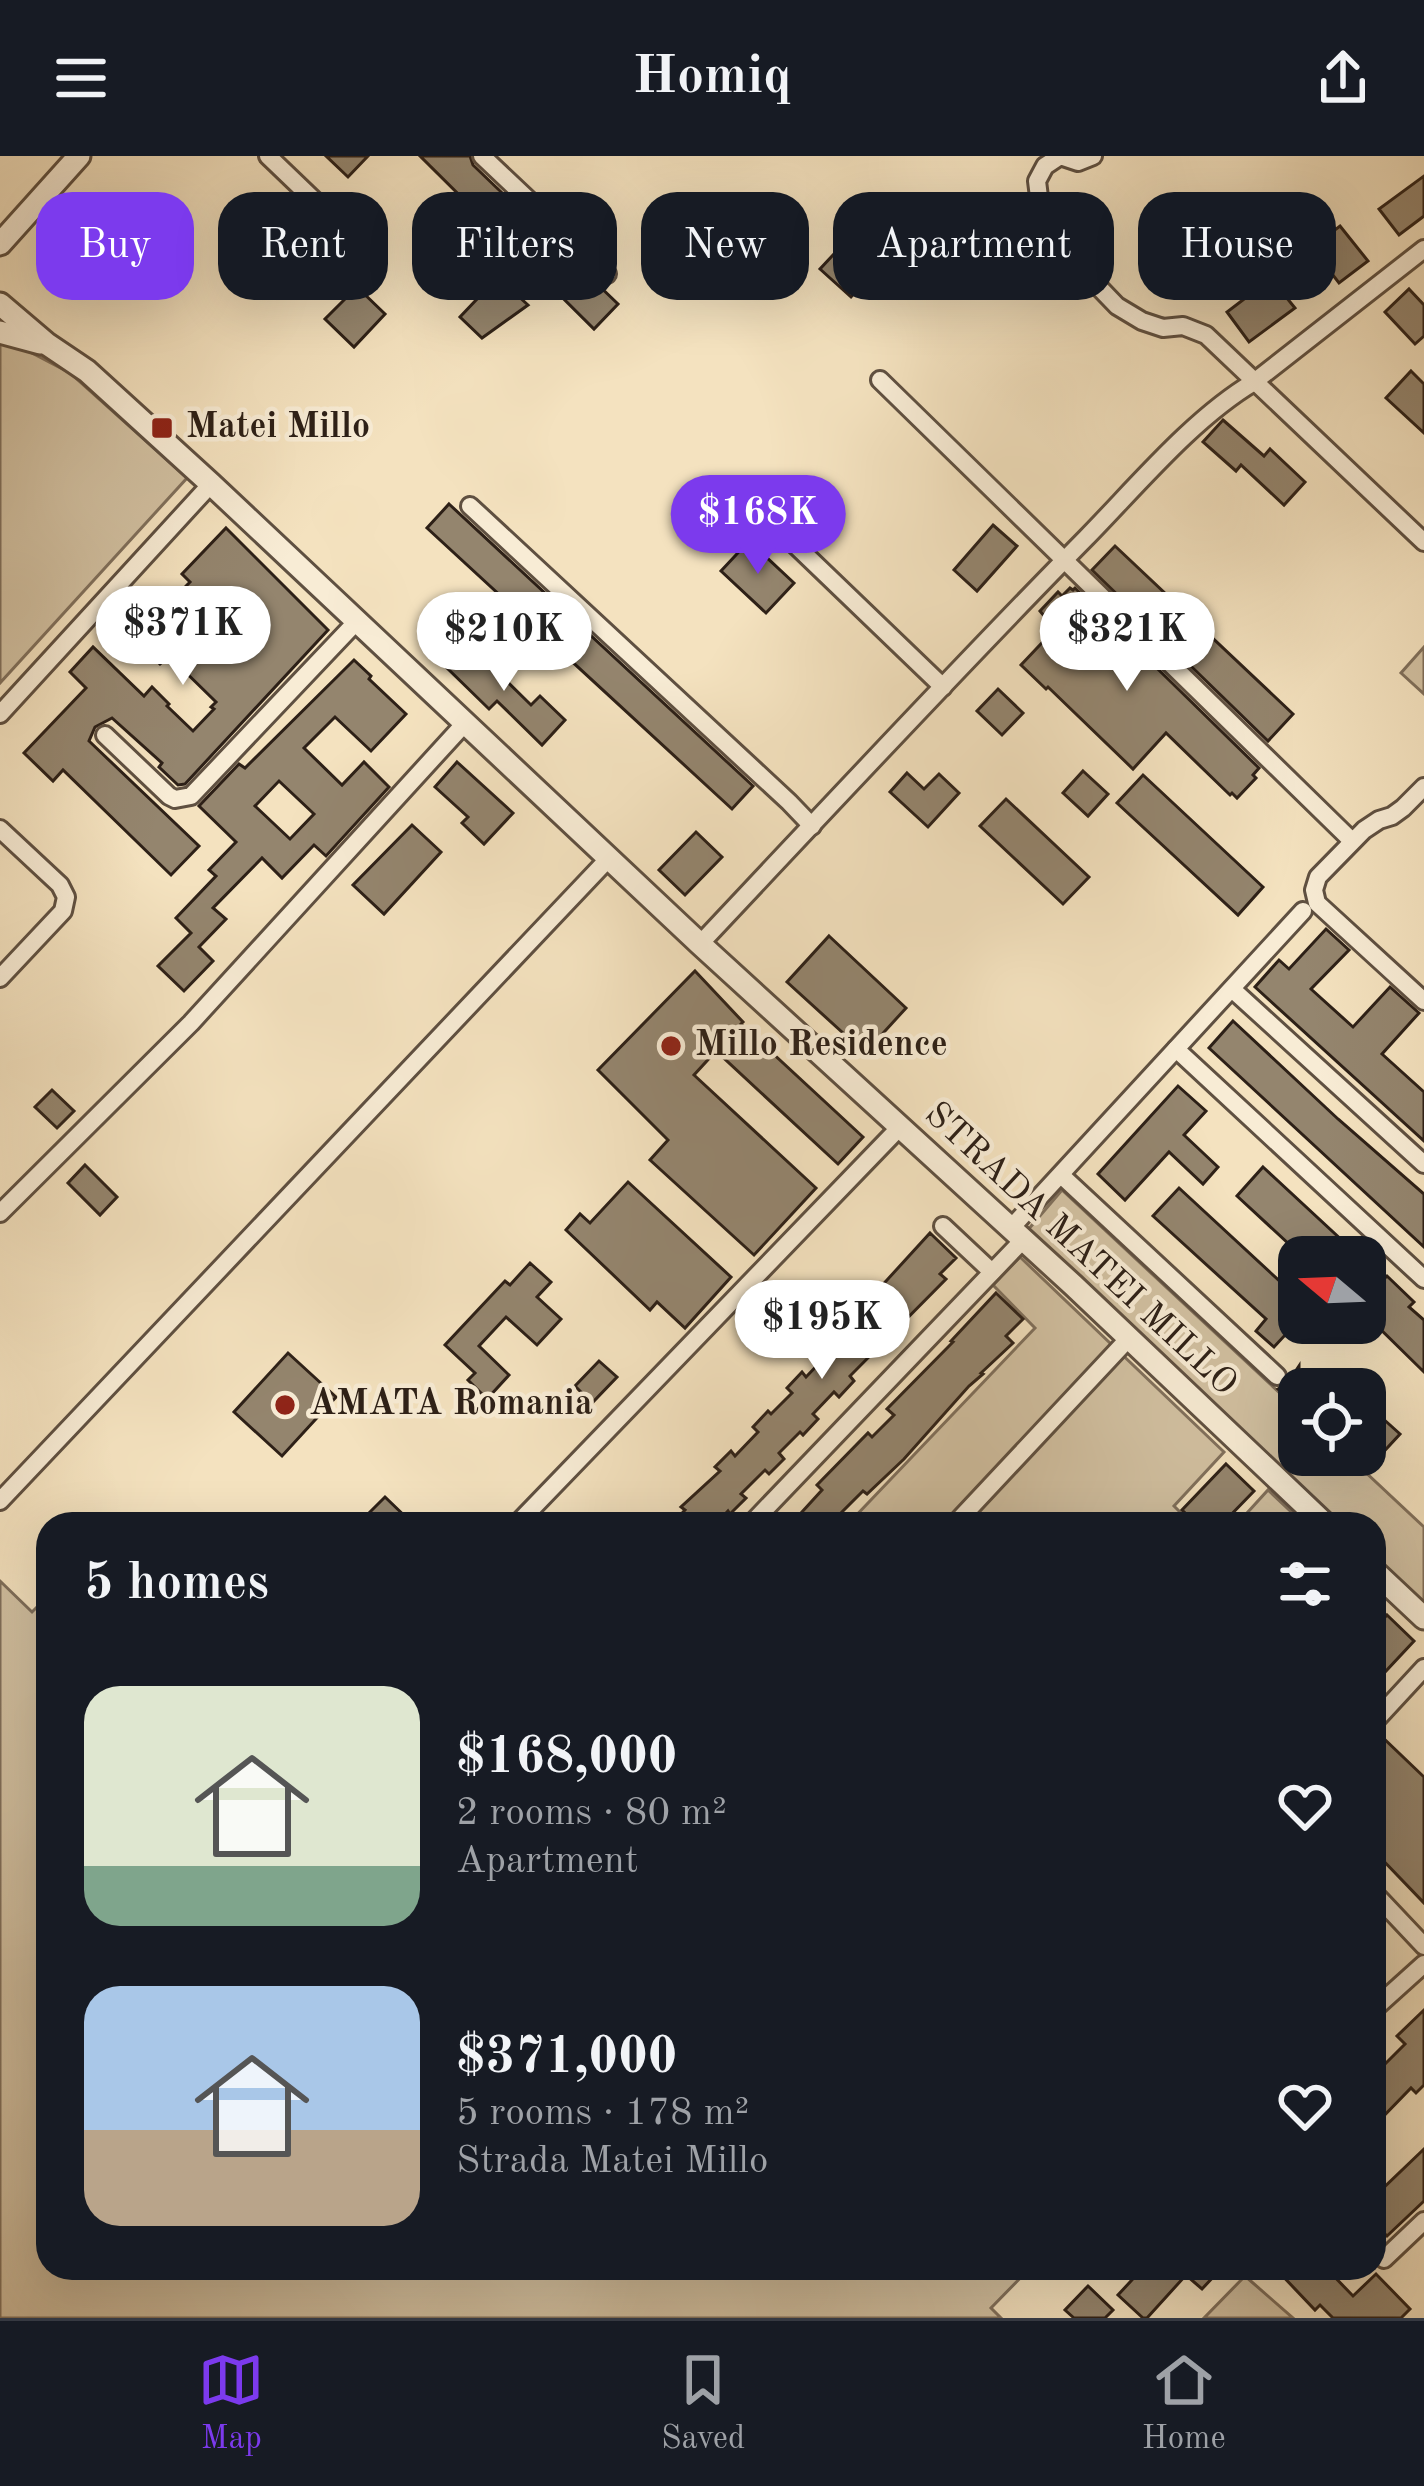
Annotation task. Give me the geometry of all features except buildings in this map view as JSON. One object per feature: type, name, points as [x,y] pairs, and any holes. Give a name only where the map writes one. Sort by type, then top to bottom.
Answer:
[{"type":"street","points":[[2,246],[79,156]]},
{"type":"street","points":[[268,156],[306,192]]},
{"type":"street","points":[[482,156],[520,192]]},
{"type":"street","points":[[1094,156],[1078,162],[1060,156],[1045,166],[1037,181],[1043,229],[1117,305],[1142,321],[1163,328],[1183,326],[1206,335],[1424,542]]},
{"type":"street","points":[[700,944],[1191,432],[1234,393],[1424,249]]},
{"type":"street","name":"STRADA MATEI MILLO","points":[[0,304],[46,344],[87,371],[212,484],[1312,1512]]},
{"type":"street","name":"STRADA MATEI MILLO","points":[[0,332],[46,344]]},
{"type":"street","points":[[880,380],[1352,841]]},
{"type":"street","points":[[0,714],[212,484]]},
{"type":"street","points":[[470,506],[812,826]]},
{"type":"street","points":[[762,512],[943,687]]},
{"type":"street","points":[[104,735],[169,796],[191,796],[358,620]]},
{"type":"street","points":[[0,1213],[191,1023],[466,722]]},
{"type":"street","points":[[762,1512],[992,1272],[1061,1174],[1310,907],[1318,877],[1352,841],[1403,808],[1424,787]]},
{"type":"street","points":[[0,829],[60,885],[66,897],[63,911],[0,978]]},
{"type":"street","points":[[0,1501],[610,857]]},
{"type":"street","points":[[1310,907],[1424,1001]]},
{"type":"street","points":[[1232,989],[1424,1164]]},
{"type":"street","points":[[1176,1049],[1424,1279]]},
{"type":"street","points":[[529,1512],[900,1127]]},
{"type":"street","points":[[1061,1174],[1277,1376]]},
{"type":"street","points":[[944,1226],[992,1272]]},
{"type":"street","points":[[966,1512],[1129,1338]]},
{"type":"street","points":[[1386,1582],[1424,1618]]},
{"type":"street","points":[[1386,1709],[1424,1668]]},
{"type":"street","points":[[1386,1906],[1424,1946]]},
{"type":"street","points":[[1386,1998],[1424,1964]]},
{"type":"street","points":[[1386,2257],[1424,2221]]},
{"type":"shaded area","points":[[0,339],[70,373],[187,478],[0,683]]},
{"type":"shaded area","points":[[1424,647],[1424,694],[1401,673]]},
{"type":"shaded area","points":[[1062,1190],[1278,1391],[1278,1468],[1027,1231]]},
{"type":"shaded area","points":[[1020,1257],[1224,1452],[1174,1506],[1180,1512],[859,1512],[1035,1328],[993,1285]]},
{"type":"shaded area","points":[[1286,1476],[1369,1476],[1424,1527],[1424,1606],[1386,1570],[1386,1512],[1324,1512]]},
{"type":"shaded area","points":[[1268,1490],[1291,1512],[1248,1512]]},
{"type":"shaded area","points":[[0,1581],[32,1612],[36,1608],[36,2280],[1018,2280],[991,2308],[1001,2318],[0,2318]]},
{"type":"shaded area","points":[[1241,2280],[1250,2280],[1293,2318],[1204,2318]]},
{"type":"place","name":"Matei Millo","points":[[162,428]]},
{"type":"place","name":"Millo Residence","points":[[671,1046]]},
{"type":"place","name":"AMATA Romania","points":[[285,1405]]}]
